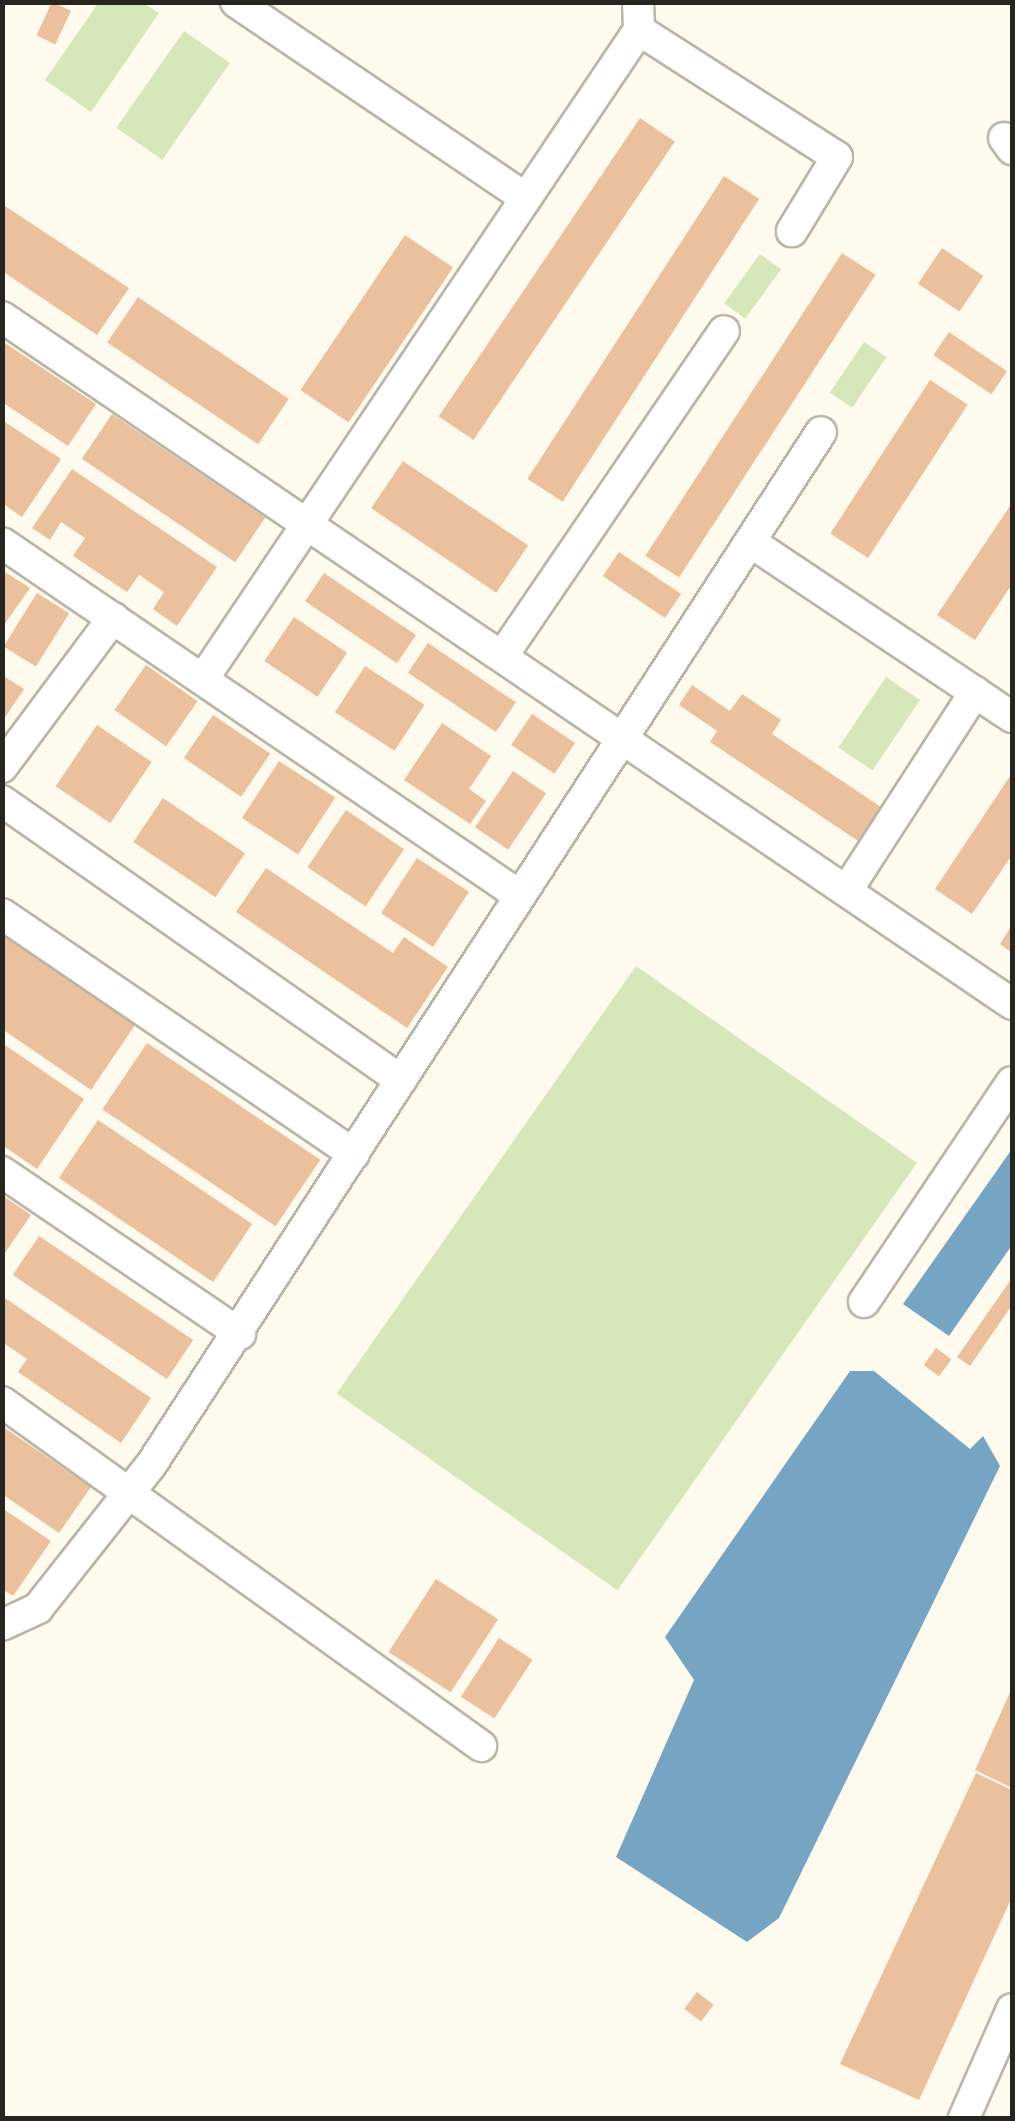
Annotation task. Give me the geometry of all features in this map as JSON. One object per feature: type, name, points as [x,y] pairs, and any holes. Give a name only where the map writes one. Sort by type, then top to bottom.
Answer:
[{"type":"street","points":[[236,2],[526,198]]},
{"type":"street","points":[[202,679],[526,198],[638,16],[836,158],[792,231]]},
{"type":"street","points":[[2,317],[1012,1004]]},
{"type":"street","points":[[503,655],[724,331]]},
{"type":"street","points":[[2,1625],[38,1608],[130,1489],[240,1334],[821,432]]},
{"type":"street","points":[[2,543],[520,896]]},
{"type":"street","points":[[752,543],[1012,716]]},
{"type":"street","points":[[2,767],[113,618]]},
{"type":"street","points":[[847,890],[975,692]]},
{"type":"street","points":[[2,801],[401,1080]]},
{"type":"street","points":[[2,914],[354,1154]]},
{"type":"street","points":[[864,1302],[1012,1082]]},
{"type":"street","points":[[2,1172],[240,1334]]},
{"type":"street","points":[[2,1402],[130,1489],[480,1746]]},
{"type":"street","points":[[964,2118],[1012,2010]]},
{"type":"green space","points":[[99,2],[143,3],[159,13],[91,112],[45,80]]},
{"type":"green space","points":[[184,31],[230,63],[162,160],[116,128]]},
{"type":"green space","points":[[760,254],[781,269],[745,319],[724,303]]},
{"type":"green space","points":[[864,342],[886,357],[852,408],[830,393]]},
{"type":"green space","points":[[886,677],[920,700],[872,770],[838,747]]},
{"type":"green space","points":[[636,966],[917,1163],[618,1590],[337,1394]]},
{"type":"water","points":[[1012,1149],[1012,1245],[949,1336],[903,1304]]},
{"type":"water","points":[[850,1371],[874,1371],[970,1449],[983,1436],[1000,1466],[779,1918],[747,1942],[616,1857],[694,1680],[665,1637]]},
{"type":"building","points":[[52,2],[71,11],[55,44],[36,36]]},
{"type":"building","points":[[640,118],[675,141],[474,440],[439,416]]},
{"type":"building","points":[[724,176],[759,199],[563,502],[527,479]]},
{"type":"building","points":[[2,204],[129,288],[97,335],[2,271]]},
{"type":"building","points":[[405,235],[453,267],[349,422],[300,390]]},
{"type":"building","points":[[942,248],[983,276],[959,312],[918,284]]},
{"type":"building","points":[[842,253],[876,275],[679,578],[645,556]]},
{"type":"building","points":[[138,297],[289,399],[258,444],[107,343]]},
{"type":"building","points":[[949,332],[1007,371],[991,394],[933,355]]},
{"type":"building","points":[[2,341],[96,404],[68,446],[2,402]]},
{"type":"building","points":[[930,380],[968,405],[868,558],[830,533]]},
{"type":"building","points":[[112,414],[265,517],[235,562],[82,459]]},
{"type":"building","points":[[2,420],[61,459],[22,517],[2,503]]},
{"type":"building","points":[[403,461],[528,545],[496,593],[371,508]]},
{"type":"building","points":[[72,469],[217,567],[177,626],[153,609],[164,592],[139,575],[127,592],[73,556],[85,538],[61,522],[50,540],[32,528]]},
{"type":"building","points":[[1012,503],[1012,584],[975,640],[937,615]]},
{"type":"building","points":[[619,552],[681,594],[665,618],[603,576]]},
{"type":"building","points":[[2,570],[30,588],[2,628]]},
{"type":"building","points":[[324,573],[416,635],[397,663],[305,601]]},
{"type":"building","points":[[37,593],[69,613],[36,667],[4,646]]},
{"type":"building","points":[[294,617],[347,653],[317,697],[264,661]]},
{"type":"building","points":[[428,643],[516,702],[496,732],[408,673]]},
{"type":"building","points":[[146,665],[198,701],[166,746],[114,710]]},
{"type":"building","points":[[365,666],[425,705],[395,751],[335,712]]},
{"type":"building","points":[[2,675],[24,689],[2,722]]},
{"type":"building","points":[[692,685],[730,711],[742,694],[781,720],[772,734],[884,809],[861,843],[710,742],[717,731],[679,705]]},
{"type":"building","points":[[532,714],[575,743],[554,774],[511,745]]},
{"type":"building","points":[[213,715],[270,754],[241,797],[184,758]]},
{"type":"building","points":[[442,723],[491,756],[469,789],[486,801],[470,824],[404,780]]},
{"type":"building","points":[[97,725],[152,762],[110,823],[56,786]]},
{"type":"building","points":[[279,761],[335,797],[298,855],[242,818]]},
{"type":"building","points":[[513,771],[546,793],[508,850],[475,827]]},
{"type":"building","points":[[1012,773],[1012,855],[972,914],[935,889]]},
{"type":"building","points":[[163,798],[245,853],[215,897],[133,842]]},
{"type":"building","points":[[346,810],[404,849],[365,906],[307,867]]},
{"type":"building","points":[[417,858],[469,892],[433,947],[381,913]]},
{"type":"building","points":[[266,868],[393,953],[404,937],[448,967],[407,1028],[236,912]]},
{"type":"building","points":[[1012,925],[1012,953],[1000,944]]},
{"type":"building","points":[[2,934],[135,1025],[91,1090],[2,1029]]},
{"type":"building","points":[[2,1043],[84,1099],[37,1169],[2,1145]]},
{"type":"building","points":[[147,1043],[320,1160],[276,1226],[102,1109]]},
{"type":"building","points":[[98,1120],[252,1224],[213,1282],[59,1178]]},
{"type":"building","points":[[2,1195],[31,1215],[2,1257]]},
{"type":"building","points":[[39,1236],[193,1340],[167,1379],[13,1275]]},
{"type":"building","points":[[1012,1278],[1012,1305],[970,1366],[957,1357]]},
{"type":"building","points":[[2,1296],[151,1398],[121,1443],[18,1372],[27,1359],[2,1342]]},
{"type":"building","points":[[936,1348],[951,1359],[939,1376],[924,1365]]},
{"type":"building","points":[[2,1426],[91,1487],[59,1533],[2,1494]]},
{"type":"building","points":[[2,1508],[51,1541],[13,1596],[2,1589]]},
{"type":"building","points":[[436,1579],[498,1619],[451,1692],[389,1652]]},
{"type":"building","points":[[499,1638],[533,1660],[494,1718],[461,1697]]},
{"type":"building","points":[[1012,1688],[1012,1788],[975,1770]]},
{"type":"building","points":[[976,1773],[1012,1790],[1012,1897],[919,2100],[840,2064]]},
{"type":"building","points":[[697,1992],[714,2005],[701,2021],[684,2009]]}]
